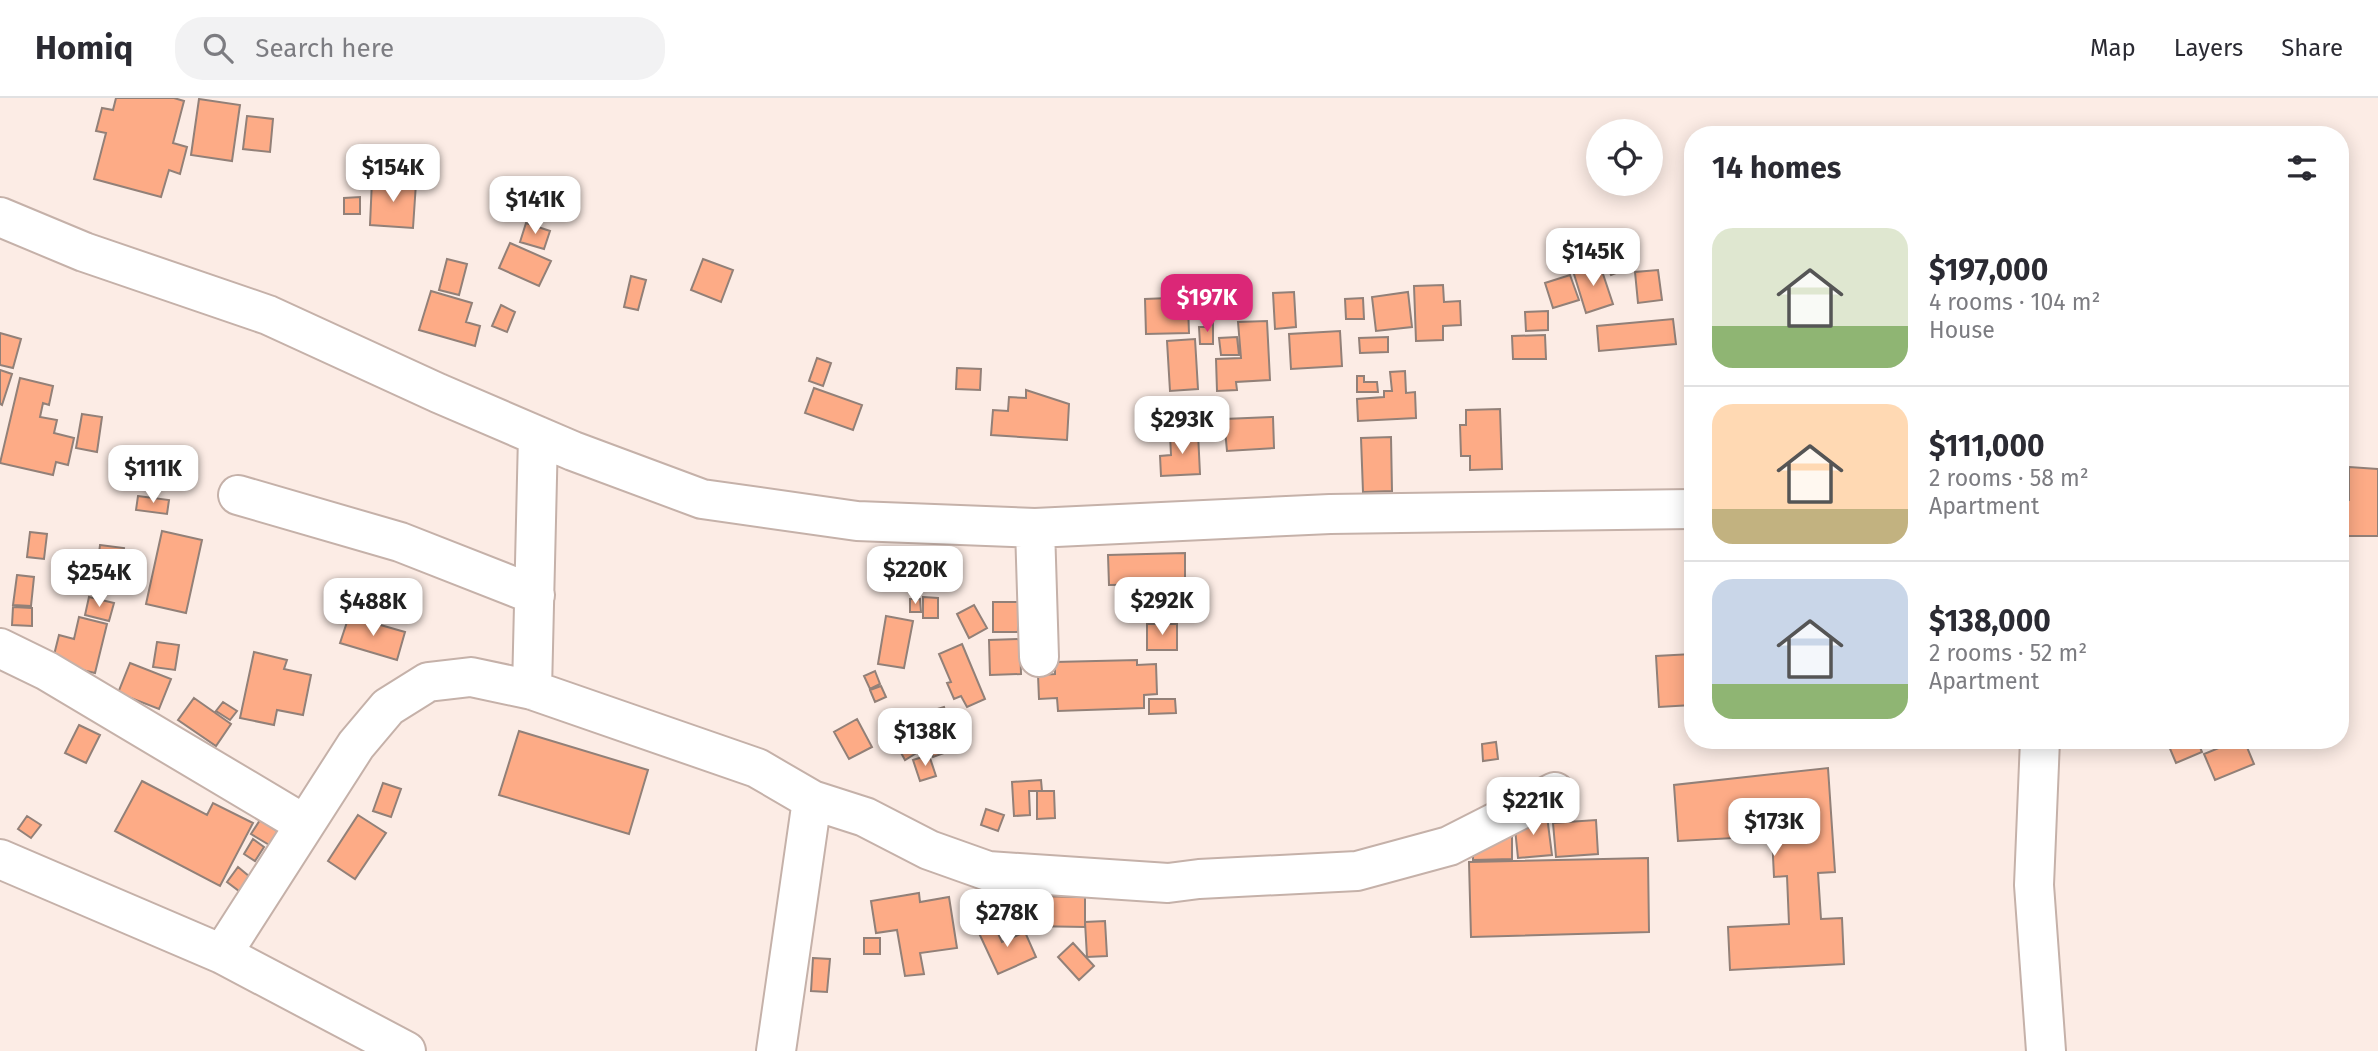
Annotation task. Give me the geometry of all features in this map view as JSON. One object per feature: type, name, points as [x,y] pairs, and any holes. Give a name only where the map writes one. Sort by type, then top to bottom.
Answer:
[{"type":"street","points":[[0,217],[84,252],[268,314],[538,436],[702,499],[857,521],[1035,528],[1329,514],[1684,509]]},
{"type":"street","points":[[532,690],[538,436]]},
{"type":"street","points":[[238,495],[400,542],[535,595]]},
{"type":"street","points":[[1035,528],[1039,657]]},
{"type":"street","points":[[0,648],[47,671],[304,824]]},
{"type":"street","points":[[222,954],[356,744],[388,707],[428,682],[471,677],[532,690],[757,768],[812,800],[865,817],[929,850],[988,871],[1168,883],[1357,871],[1450,846],[1555,792]]},
{"type":"street","points":[[2040,749],[2034,885],[2046,1051]]},
{"type":"street","points":[[776,1051],[812,800]]},
{"type":"street","points":[[0,859],[222,954],[406,1051]]},
{"type":"building","points":[[116,98],[174,98],[184,101],[173,143],[187,147],[180,174],[169,170],[161,197],[94,179],[106,133],[96,131],[102,108],[113,110]]},
{"type":"building","points":[[199,99],[240,105],[232,161],[191,155]]},
{"type":"building","points":[[247,116],[273,119],[270,152],[243,149]]},
{"type":"building","points":[[372,180],[416,183],[413,228],[370,225]]},
{"type":"building","points":[[360,197],[360,214],[344,214],[344,198]]},
{"type":"building","points":[[526,223],[550,231],[544,249],[520,242]]},
{"type":"building","points":[[510,243],[551,261],[539,286],[499,268]]},
{"type":"building","points":[[1622,251],[1629,268],[1611,275],[1604,259]]},
{"type":"building","points":[[447,259],[467,264],[459,295],[439,290]]},
{"type":"building","points":[[703,259],[733,270],[721,302],[691,290]]},
{"type":"building","points":[[1599,262],[1613,304],[1586,313],[1573,271]]},
{"type":"building","points":[[1658,270],[1662,300],[1638,303],[1635,272]]},
{"type":"building","points":[[1570,275],[1579,300],[1553,308],[1545,283]]},
{"type":"building","points":[[631,276],[646,280],[638,310],[624,307]]},
{"type":"building","points":[[1443,285],[1444,302],[1460,301],[1461,325],[1443,326],[1443,340],[1416,341],[1414,286]]},
{"type":"building","points":[[431,291],[472,303],[466,322],[480,326],[475,346],[419,330]]},
{"type":"building","points":[[1294,292],[1296,327],[1275,329],[1273,293]]},
{"type":"building","points":[[1408,292],[1412,327],[1376,331],[1372,297]]},
{"type":"building","points":[[1232,296],[1245,296],[1246,308],[1232,308]]},
{"type":"building","points":[[1169,298],[1169,306],[1188,306],[1189,333],[1146,334],[1145,299]]},
{"type":"building","points":[[1363,298],[1364,319],[1346,319],[1345,299]]},
{"type":"building","points":[[501,305],[515,312],[507,332],[492,326]]},
{"type":"building","points":[[1548,311],[1548,330],[1526,331],[1525,312]]},
{"type":"building","points":[[1673,319],[1676,344],[1599,351],[1597,326]]},
{"type":"building","points":[[1267,321],[1270,380],[1236,382],[1237,390],[1217,391],[1216,359],[1241,358],[1238,322]]},
{"type":"building","points":[[1207,322],[1213,322],[1213,344],[1200,344],[1199,327],[1207,327]]},
{"type":"building","points":[[1340,331],[1342,366],[1291,369],[1289,334]]},
{"type":"building","points":[[0,333],[21,339],[13,368],[0,365]]},
{"type":"building","points":[[1545,335],[1546,359],[1513,359],[1512,336]]},
{"type":"building","points":[[1237,337],[1239,355],[1221,355],[1219,338]]},
{"type":"building","points":[[1388,337],[1388,352],[1360,353],[1359,338]]},
{"type":"building","points":[[1195,339],[1198,389],[1170,391],[1167,341]]},
{"type":"building","points":[[817,358],[831,363],[823,386],[809,381]]},
{"type":"building","points":[[957,368],[981,369],[980,390],[956,389]]},
{"type":"building","points":[[0,370],[12,374],[2,405],[0,404]]},
{"type":"building","points":[[1405,371],[1406,393],[1415,392],[1416,418],[1358,421],[1357,399],[1384,397],[1384,391],[1392,391],[1390,372]]},
{"type":"building","points":[[1357,376],[1364,376],[1364,382],[1377,382],[1378,392],[1357,392]]},
{"type":"building","points":[[20,378],[53,386],[49,405],[43,403],[40,417],[57,420],[54,433],[74,438],[68,465],[56,462],[53,475],[0,463]]},
{"type":"building","points":[[814,388],[862,405],[853,430],[805,413]]},
{"type":"building","points":[[1026,390],[1069,404],[1067,440],[991,435],[993,410],[1008,411],[1009,397],[1026,398]]},
{"type":"building","points":[[1500,409],[1502,469],[1470,470],[1470,456],[1461,456],[1460,425],[1466,425],[1466,410]]},
{"type":"building","points":[[82,414],[102,417],[97,452],[76,448]]},
{"type":"building","points":[[1273,417],[1274,448],[1227,451],[1224,419]]},
{"type":"building","points":[[1198,433],[1200,474],[1161,476],[1160,456],[1171,455],[1170,435]]},
{"type":"building","points":[[1391,437],[1392,491],[1363,492],[1361,438]]},
{"type":"building","points":[[2349,467],[2378,469],[2378,536],[2349,536]]},
{"type":"building","points":[[138,496],[169,500],[167,514],[136,510]]},
{"type":"building","points":[[162,531],[202,540],[186,613],[146,604]]},
{"type":"building","points":[[30,532],[47,534],[44,559],[27,557]]},
{"type":"building","points":[[100,545],[124,548],[120,580],[96,577]]},
{"type":"building","points":[[1185,553],[1185,584],[1109,585],[1108,555]]},
{"type":"building","points":[[17,575],[34,577],[31,606],[13,605]]},
{"type":"building","points":[[89,597],[114,603],[109,621],[85,615]]},
{"type":"building","points":[[923,597],[938,598],[938,618],[923,618]]},
{"type":"building","points":[[910,599],[920,599],[921,612],[910,612]]},
{"type":"building","points":[[993,602],[1018,602],[1018,632],[993,632]]},
{"type":"building","points":[[974,605],[987,628],[969,638],[957,614]]},
{"type":"building","points":[[13,607],[32,608],[32,626],[12,625]]},
{"type":"building","points":[[349,616],[405,632],[397,660],[340,643]]},
{"type":"building","points":[[886,616],[913,621],[904,668],[878,664]]},
{"type":"building","points":[[79,617],[107,624],[95,673],[52,663],[59,635],[74,639]]},
{"type":"building","points":[[1147,624],[1177,624],[1177,650],[1147,650]]},
{"type":"building","points":[[1020,639],[1021,674],[990,675],[989,640]]},
{"type":"building","points":[[157,642],[179,645],[175,670],[153,667]]},
{"type":"building","points":[[962,644],[985,699],[967,707],[961,696],[954,699],[947,683],[951,682],[939,654]]},
{"type":"building","points":[[254,652],[287,660],[284,669],[311,675],[303,715],[277,710],[274,725],[240,718]]},
{"type":"building","points":[[1684,654],[1684,705],[1659,707],[1656,656]]},
{"type":"building","points":[[1137,660],[1137,665],[1156,664],[1157,694],[1144,695],[1144,708],[1058,711],[1057,698],[1039,699],[1038,675],[1055,674],[1055,662]]},
{"type":"building","points":[[130,663],[171,679],[159,709],[118,693]]},
{"type":"building","points":[[875,671],[880,684],[870,689],[864,676]]},
{"type":"building","points":[[881,686],[886,697],[875,702],[870,690]]},
{"type":"building","points":[[194,698],[231,724],[216,746],[178,720]]},
{"type":"building","points":[[1149,699],[1175,699],[1176,713],[1149,714]]},
{"type":"building","points":[[223,702],[237,711],[230,720],[216,711]]},
{"type":"building","points":[[944,707],[958,748],[933,757],[918,715]]},
{"type":"building","points":[[857,719],[872,747],[849,759],[834,732]]},
{"type":"building","points":[[79,725],[100,735],[86,763],[65,753]]},
{"type":"building","points":[[913,730],[923,749],[905,760],[894,740]]},
{"type":"building","points":[[519,731],[648,770],[629,834],[499,795]]},
{"type":"building","points":[[1496,742],[1498,759],[1483,761],[1482,744]]},
{"type":"building","points":[[2170,749],[2201,749],[2202,752],[2176,763]]},
{"type":"building","points":[[2216,749],[2248,749],[2254,764],[2215,780],[2204,754]]},
{"type":"building","points":[[929,755],[936,776],[920,781],[913,760]]},
{"type":"building","points":[[1828,768],[1835,872],[1818,873],[1821,919],[1842,918],[1844,964],[1730,970],[1728,927],[1789,924],[1787,876],[1774,877],[1772,836],[1678,841],[1674,785]]},
{"type":"building","points":[[1041,780],[1042,791],[1029,791],[1030,815],[1014,816],[1012,782]]},
{"type":"building","points":[[142,781],[207,815],[213,803],[253,823],[220,886],[115,831]]},
{"type":"building","points":[[383,783],[401,789],[391,817],[373,811]]},
{"type":"building","points":[[1037,791],[1054,791],[1055,818],[1037,819]]},
{"type":"building","points":[[986,809],[1004,815],[998,831],[981,825]]},
{"type":"building","points":[[358,815],[386,833],[355,879],[328,861]]},
{"type":"building","points":[[27,816],[41,825],[31,838],[18,829]]},
{"type":"building","points":[[1547,816],[1552,855],[1518,858],[1514,819]]},
{"type":"building","points":[[260,820],[280,833],[271,846],[251,834]]},
{"type":"building","points":[[1596,820],[1598,854],[1556,857],[1553,823]]},
{"type":"building","points":[[1473,837],[1512,837],[1512,859],[1473,860]]},
{"type":"building","points":[[253,839],[264,847],[255,861],[244,854]]},
{"type":"building","points":[[1648,858],[1649,932],[1471,937],[1469,862]]},
{"type":"building","points":[[238,867],[250,877],[239,891],[227,882]]},
{"type":"building","points":[[989,890],[992,917],[978,919],[975,892]]},
{"type":"building","points":[[919,893],[920,902],[949,897],[957,948],[920,953],[924,974],[905,976],[897,930],[876,933],[871,901]]},
{"type":"building","points":[[1030,896],[1085,897],[1085,927],[1029,926]]},
{"type":"building","points":[[1018,903],[1023,916],[1000,925],[995,912]]},
{"type":"building","points":[[1105,921],[1107,956],[1087,957],[1085,922]]},
{"type":"building","points":[[994,925],[1002,942],[1025,932],[1036,957],[998,974],[978,931]]},
{"type":"building","points":[[864,938],[880,938],[880,954],[864,954]]},
{"type":"building","points":[[1073,943],[1094,966],[1079,980],[1058,957]]},
{"type":"building","points":[[813,958],[830,959],[827,992],[811,991]]}]
